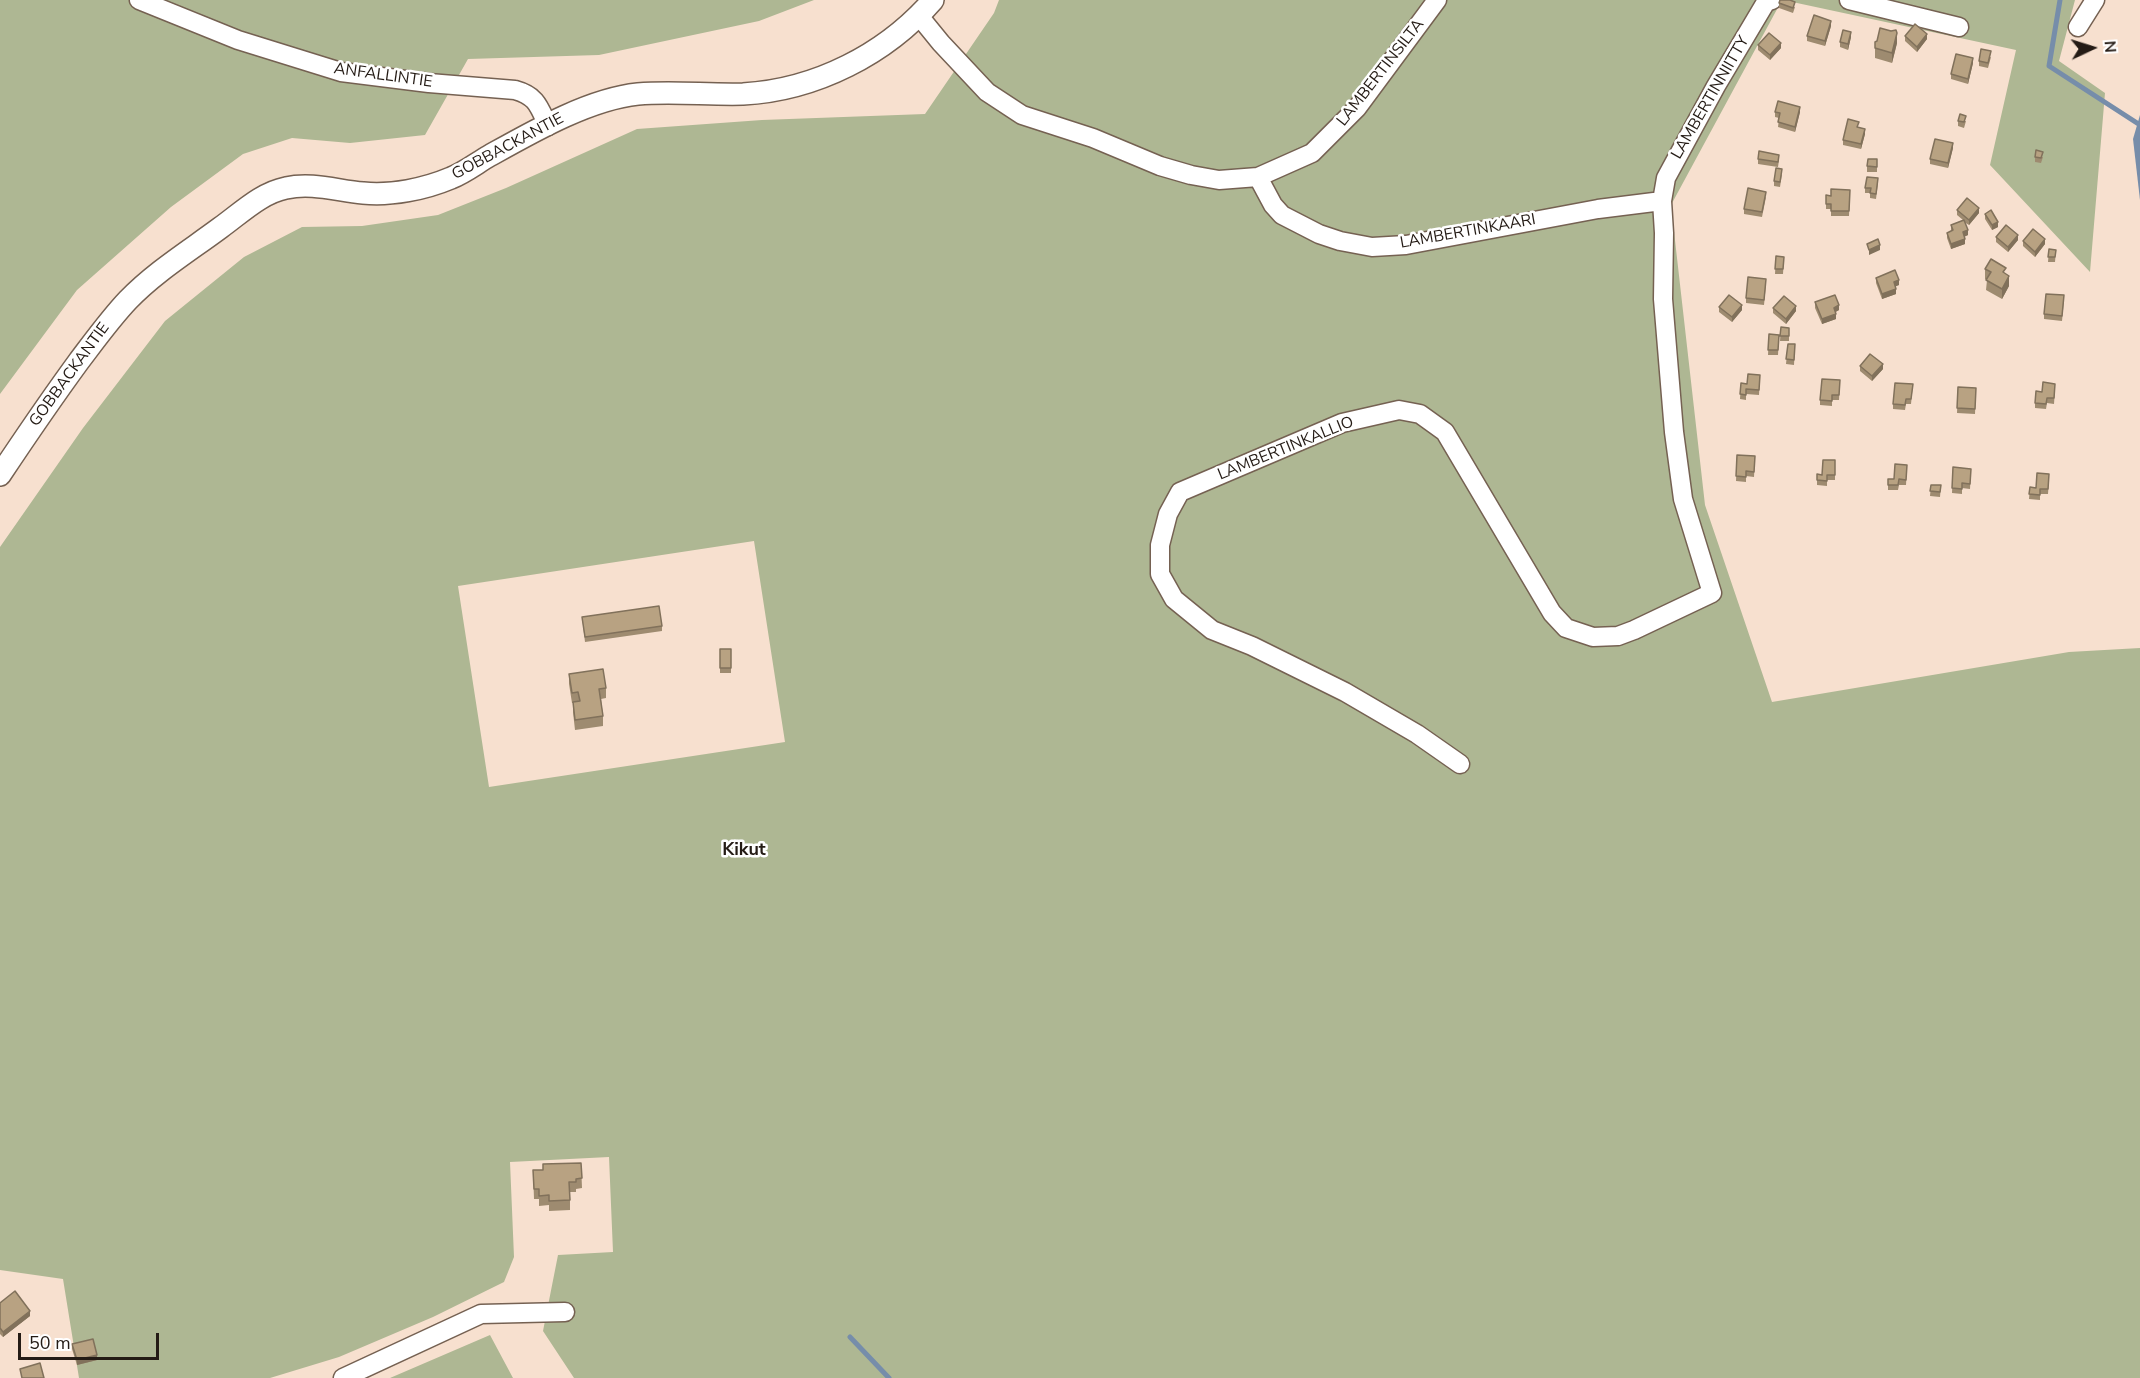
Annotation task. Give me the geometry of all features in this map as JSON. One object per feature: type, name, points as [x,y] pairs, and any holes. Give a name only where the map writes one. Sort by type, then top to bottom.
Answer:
[{"type":"street","name":"ANFALLINTIE","points":[[139,0],[238,40],[341,72],[526,93],[537,102],[548,126]]},
{"type":"street","name":"GOBBACKANTIE","points":[[0,476],[42,412],[106,325],[128,300],[154,275],[264,195],[288,187],[307,185],[367,194],[413,190],[451,178],[511,144],[579,110],[603,101],[637,94],[748,93],[815,79],[876,50],[919,16],[933,0]]},
{"type":"street","name":"LAMBERTINSILTA","points":[[1258,177],[1312,153],[1333,134],[1357,108],[1437,0]]},
{"type":"street","points":[[1849,0],[1959,27]]},
{"type":"street","points":[[2078,27],[2095,0]]},
{"type":"street","name":"LAMBERTINNIITTY","points":[[1662,201],[1666,178],[1716,86],[1768,1]]},
{"type":"street","points":[[919,16],[987,92],[1022,115],[1093,138],[1160,166],[1191,175],[1219,180],[1258,177]]},
{"type":"street","name":"LAMBERTINKAARI","points":[[1258,177],[1273,205],[1282,215],[1319,234],[1372,247],[1406,245],[1598,209],[1662,201]]},
{"type":"street","name":"LAMBERTINKALLIO","points":[[1460,764],[1417,734],[1345,692],[1252,646],[1212,630],[1174,599],[1160,574],[1160,545],[1168,514],[1180,492],[1342,423],[1399,410],[1420,414],[1445,432],[1552,613],[1566,628],[1593,637],[1618,636],[1712,593],[1683,499],[1680,477],[1663,299],[1662,201]]},
{"type":"street","points":[[343,1378],[481,1314],[565,1312]]},
{"type":"green space","points":[[0,0],[814,0],[759,21],[599,55],[468,59],[425,135],[350,143],[292,138],[243,154],[171,207],[77,290],[0,394]]},
{"type":"green space","points":[[999,0],[1782,0],[1671,205],[1705,505],[1772,702],[2069,652],[2140,648],[2140,1378],[574,1378],[543,1331],[558,1255],[613,1252],[609,1157],[510,1162],[514,1257],[504,1282],[433,1317],[339,1357],[270,1378],[79,1378],[63,1279],[0,1270],[0,547],[83,428],[165,321],[244,257],[302,227],[362,226],[438,215],[506,188],[637,129],[762,120],[925,114],[994,13]],"holes":[[[754,541],[785,742],[489,787],[458,586]]]},
{"type":"green space","points":[[1783,0],[2075,0],[2059,61],[2105,93],[2090,272],[1990,165],[2016,50]]},
{"type":"green space","points":[[490,1335],[513,1378],[390,1378]]},
{"type":"water","points":[[2140,115],[2140,200],[2133,139]]},
{"type":"building","points":[[1780,0],[1795,2],[1793,8],[1779,3]]},
{"type":"building","points":[[1814,15],[1831,21],[1825,41],[1807,36]]},
{"type":"building","points":[[1915,24],[1927,34],[1917,47],[1905,36]]},
{"type":"building","points":[[1880,28],[1896,30],[1892,53],[1875,48]]},
{"type":"building","points":[[1843,30],[1851,32],[1848,44],[1840,42]]},
{"type":"building","points":[[1769,33],[1781,43],[1770,55],[1758,45]]},
{"type":"building","points":[[1981,49],[1991,51],[1988,63],[1979,61]]},
{"type":"building","points":[[1956,54],[1973,58],[1968,79],[1951,74]]},
{"type":"building","points":[[1778,101],[1800,107],[1795,127],[1778,122],[1780,113],[1775,112]]},
{"type":"building","points":[[1960,114],[1966,116],[1964,122],[1958,121]]},
{"type":"building","points":[[1848,119],[1859,122],[1857,127],[1865,129],[1861,144],[1843,140]]},
{"type":"building","points":[[1935,139],[1953,143],[1948,163],[1930,159]]},
{"type":"building","points":[[2036,150],[2043,152],[2041,158],[2035,157]]},
{"type":"building","points":[[1759,151],[1779,155],[1778,162],[1758,159]]},
{"type":"building","points":[[1868,159],[1877,159],[1877,167],[1867,166]]},
{"type":"building","points":[[1776,168],[1782,169],[1780,182],[1774,181]]},
{"type":"building","points":[[1867,177],[1878,178],[1876,194],[1870,193],[1871,188],[1865,188]]},
{"type":"building","points":[[1748,188],[1766,192],[1762,212],[1744,209]]},
{"type":"building","points":[[1831,189],[1850,190],[1849,211],[1831,211],[1831,204],[1826,204],[1826,195],[1831,196]]},
{"type":"building","points":[[1967,198],[1979,208],[1969,220],[1957,210]]},
{"type":"building","points":[[1991,210],[1998,222],[1992,225],[1985,214]]},
{"type":"building","points":[[1964,220],[1968,230],[1963,232],[1965,239],[1951,244],[1947,233],[1953,230],[1951,225]]},
{"type":"building","points":[[2006,225],[2018,235],[2008,247],[1996,237]]},
{"type":"building","points":[[2033,229],[2045,239],[2035,252],[2023,241]]},
{"type":"building","points":[[1878,239],[1880,245],[1869,250],[1867,244]]},
{"type":"building","points":[[2049,249],[2056,250],[2055,257],[2048,257]]},
{"type":"building","points":[[1776,256],[1784,257],[1783,269],[1775,269]]},
{"type":"building","points":[[1991,259],[2006,268],[2003,272],[2009,276],[2002,289],[1986,280],[1991,272],[1985,269]]},
{"type":"building","points":[[1895,270],[1899,280],[1894,282],[1896,289],[1882,294],[1876,278]]},
{"type":"building","points":[[1748,277],[1766,279],[1764,300],[1746,298]]},
{"type":"building","points":[[2046,294],[2064,295],[2062,316],[2044,314]]},
{"type":"building","points":[[1729,295],[1742,305],[1732,317],[1719,307]]},
{"type":"building","points":[[1835,295],[1839,305],[1834,308],[1836,314],[1822,319],[1815,302]]},
{"type":"building","points":[[1784,296],[1796,306],[1786,319],[1773,308]]},
{"type":"building","points":[[1781,327],[1789,328],[1789,336],[1780,336]]},
{"type":"building","points":[[1769,334],[1779,335],[1778,350],[1768,350]]},
{"type":"building","points":[[1788,344],[1795,344],[1794,360],[1786,359]]},
{"type":"building","points":[[1870,354],[1883,364],[1872,376],[1860,366]]},
{"type":"building","points":[[1748,374],[1760,375],[1759,390],[1746,389],[1746,395],[1740,394],[1741,383],[1747,384]]},
{"type":"building","points":[[1822,379],[1840,380],[1839,395],[1832,395],[1832,401],[1820,400]]},
{"type":"building","points":[[2043,382],[2055,384],[2054,398],[2047,398],[2046,404],[2035,403],[2036,391],[2042,392]]},
{"type":"building","points":[[1895,383],[1913,384],[1911,399],[1906,399],[1905,405],[1893,404]]},
{"type":"building","points":[[1958,387],[1976,388],[1975,409],[1957,408]]},
{"type":"building","points":[[1737,455],[1755,456],[1754,472],[1746,471],[1746,477],[1736,476]]},
{"type":"building","points":[[1823,460],[1835,460],[1835,475],[1827,475],[1827,481],[1817,480],[1817,474],[1822,475]]},
{"type":"building","points":[[1895,464],[1907,465],[1906,480],[1899,479],[1898,485],[1888,485],[1888,479],[1894,479]]},
{"type":"building","points":[[1953,467],[1971,469],[1970,484],[1962,483],[1962,489],[1952,488]]},
{"type":"building","points":[[2037,473],[2049,474],[2048,489],[2040,489],[2040,495],[2029,494],[2030,487],[2036,488]]},
{"type":"building","points":[[1931,485],[1941,485],[1940,492],[1930,491]]},
{"type":"building","points":[[659,606],[662,626],[585,637],[582,617]]},
{"type":"building","points":[[720,649],[731,649],[731,668],[720,668]]},
{"type":"building","points":[[603,669],[606,688],[599,689],[603,716],[575,720],[573,702],[580,701],[578,692],[572,693],[569,674]]},
{"type":"building","points":[[581,1163],[582,1178],[576,1179],[576,1182],[569,1182],[570,1200],[549,1201],[549,1195],[539,1196],[539,1189],[534,1189],[533,1170],[543,1170],[543,1164]]},
{"type":"building","points":[[15,1291],[30,1311],[3,1332],[0,1328],[0,1303]]},
{"type":"building","points":[[93,1339],[97,1355],[77,1360],[72,1344]]},
{"type":"building","points":[[40,1363],[44,1378],[22,1378],[20,1369]]},
{"type":"waterway","points":[[2060,0],[2049,66],[2140,125]]},
{"type":"waterway","points":[[850,1337],[889,1378]]},
{"type":"district","name":"Kikut","points":[[744,851]]}]
